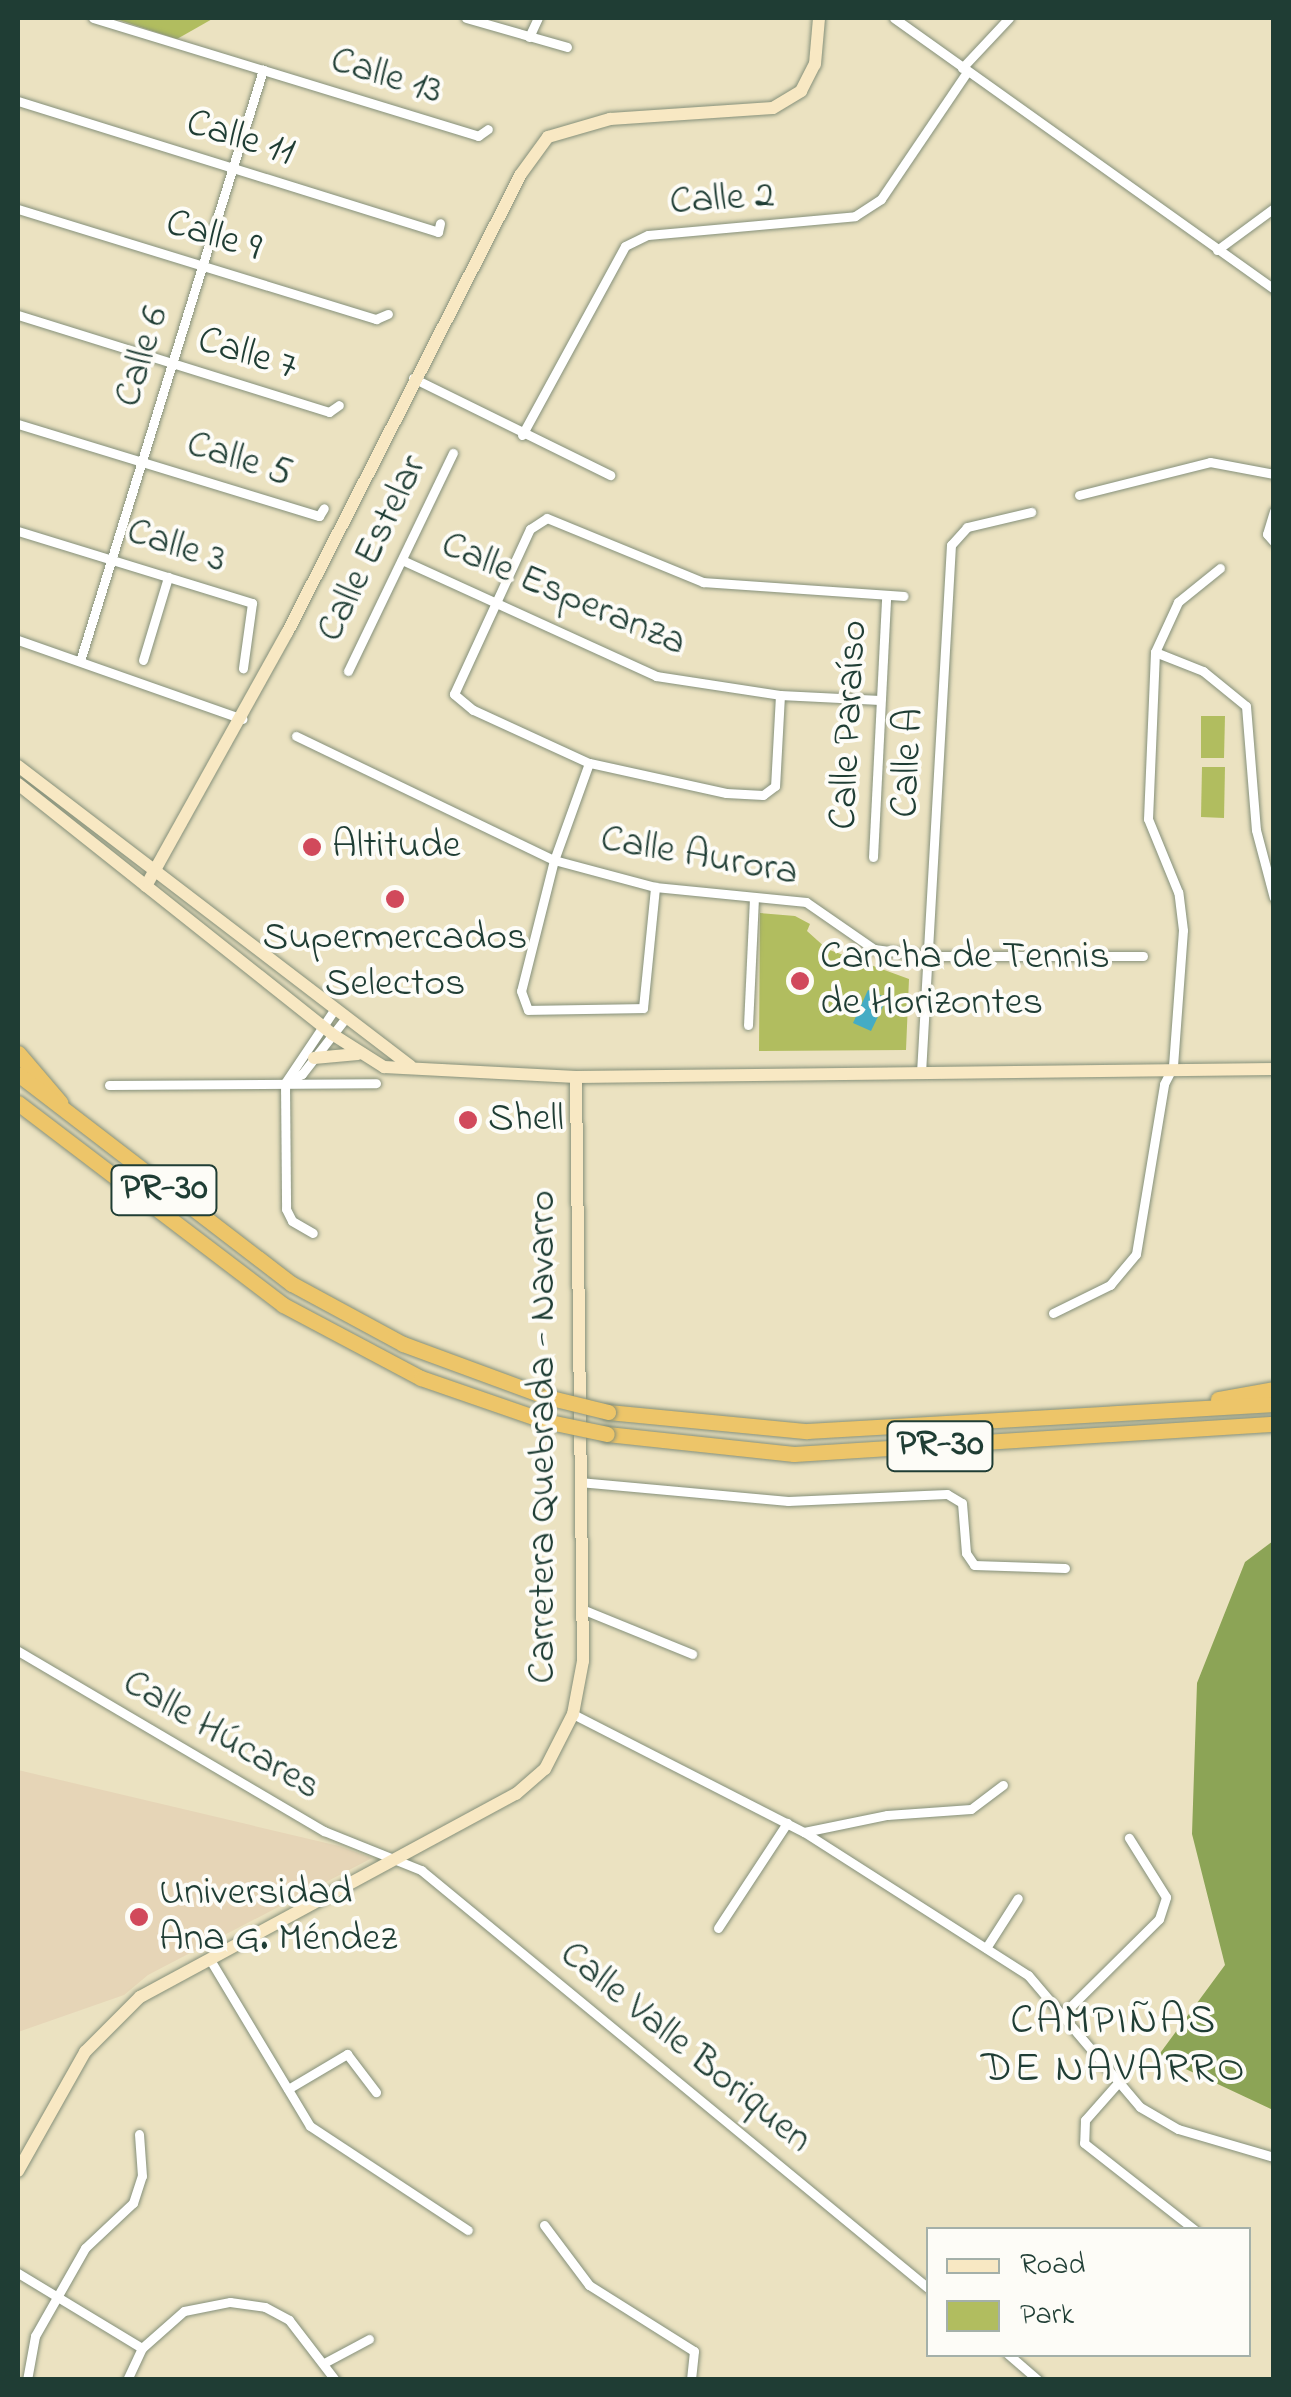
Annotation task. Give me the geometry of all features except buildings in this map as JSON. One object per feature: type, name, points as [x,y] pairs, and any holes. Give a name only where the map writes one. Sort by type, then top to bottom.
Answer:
[{"type":"highway","points":[[18,1053],[45,1078],[68,1114]]},
{"type":"highway","name":"PR-30","points":[[18,1074],[232,1243],[342,1314],[435,1358],[547,1398],[608,1412],[807,1431],[1274,1404]]},
{"type":"highway","name":"PR-30","points":[[18,1103],[219,1262],[316,1325],[421,1378],[545,1420],[607,1434],[794,1454],[1274,1424]]},
{"type":"highway","points":[[18,1119],[58,1135]]},
{"type":"highway","points":[[1132,1413],[1274,1389]]},
{"type":"street","name":"Calle 13","points":[[93,18],[478,136],[488,129]]},
{"type":"street","points":[[466,18],[566,47]]},
{"type":"street","points":[[529,38],[538,18]]},
{"type":"street","points":[[146,886],[242,718],[413,378],[521,174],[548,137],[610,119],[773,108],[800,91],[816,64],[818,18]]},
{"type":"street","points":[[894,18],[1274,289]]},
{"type":"street","points":[[964,70],[1009,18]]},
{"type":"street","name":"Calle 6","points":[[80,662],[263,70]]},
{"type":"street","name":"Calle 2","points":[[522,435],[624,246],[648,236],[855,216],[881,199],[964,70]]},
{"type":"street","name":"Calle 11","points":[[18,101],[438,232],[440,223]]},
{"type":"street","name":"Calle 9","points":[[18,204],[376,319],[388,314]]},
{"type":"street","points":[[1216,250],[1274,208]]},
{"type":"street","name":"Calle 7","points":[[18,314],[330,412],[339,405]]},
{"type":"street","points":[[413,378],[610,475]]},
{"type":"street","name":"Calle 5","points":[[18,424],[319,516],[324,508]]},
{"type":"street","name":"Calle Estelar","points":[[348,671],[453,453]]},
{"type":"street","points":[[1079,495],[1210,462],[1274,474]]},
{"type":"street","name":"Calle A","points":[[921,1073],[951,545],[966,527],[1030,512]]},
{"type":"street","points":[[1274,512],[1268,534],[1274,542]]},
{"type":"street","points":[[780,695],[775,786],[763,795],[726,793],[589,763],[474,710],[454,694],[456,682],[530,529],[547,518],[703,582],[904,596]]},
{"type":"street","name":"Calle 3","points":[[18,532],[252,603],[242,668]]},
{"type":"street","name":"Calle Esperanza","points":[[402,560],[492,605],[656,676],[780,695],[880,700]]},
{"type":"street","points":[[1053,1313],[1110,1285],[1136,1254],[1164,1084],[1173,1066],[1183,930],[1178,892],[1148,818],[1155,652],[1178,602],[1220,568]]},
{"type":"street","points":[[144,660],[168,576]]},
{"type":"street","name":"Calle Paraíso","points":[[873,857],[886,596]]},
{"type":"street","points":[[18,640],[242,718]]},
{"type":"street","points":[[1155,652],[1202,671],[1246,706],[1256,830],[1274,898]]},
{"type":"street","name":"Calle Aurora","points":[[296,736],[554,860],[654,887],[806,902],[874,949],[928,956],[1143,956]]},
{"type":"street","points":[[589,763],[554,860],[522,991],[528,1010],[643,1008],[654,887]]},
{"type":"street","points":[[18,766],[410,1066]]},
{"type":"street","points":[[18,784],[327,1031],[384,1067],[576,1077],[1173,1066],[1274,1069]]},
{"type":"street","points":[[748,1025],[754,898]]},
{"type":"street","points":[[313,1233],[292,1222],[286,1209],[286,1083],[340,1014]]},
{"type":"street","points":[[286,1083],[314,1058],[327,1031]]},
{"type":"street","points":[[314,1058],[358,1054]]},
{"type":"street","name":"Carretera Quebrada - Navarro","points":[[18,2171],[85,2052],[140,1998],[400,1860],[516,1794],[545,1769],[573,1714],[583,1661],[576,1077]]},
{"type":"street","points":[[109,1085],[376,1083]]},
{"type":"street","points":[[580,1482],[788,1500],[948,1494],[962,1502],[966,1552],[974,1565],[1065,1568]]},
{"type":"street","points":[[582,1609],[692,1654]]},
{"type":"street","name":"Calle Húcares","points":[[18,1651],[324,1830],[400,1860]]},
{"type":"street","points":[[573,1714],[804,1832],[1028,1975],[1116,2085],[1178,2128],[1274,2156]]},
{"type":"street","points":[[804,1832],[886,1815],[971,1810],[1003,1785]]},
{"type":"street","points":[[718,1928],[787,1823]]},
{"type":"street","points":[[1062,2014],[1158,1919],[1166,1897],[1129,1838]]},
{"type":"street","name":"Calle Valle Boriquen","points":[[400,1860],[421,1870],[926,2286]]},
{"type":"street","points":[[986,1948],[1018,1898]]},
{"type":"street","points":[[209,1958],[288,2089],[328,2144],[468,2230]]},
{"type":"street","points":[[288,2089],[348,2054],[376,2092]]},
{"type":"street","points":[[1116,2085],[1085,2120],[1084,2144],[1190,2227]]},
{"type":"street","points":[[27,2380],[35,2336],[85,2248],[133,2204],[142,2176],[140,2134]]},
{"type":"street","points":[[544,2224],[589,2286],[694,2351],[690,2380]]},
{"type":"street","points":[[18,2273],[142,2348]]},
{"type":"street","points":[[127,2380],[142,2348],[184,2312],[230,2302],[289,2320],[335,2380]]},
{"type":"street","points":[[324,2364],[370,2340]]},
{"type":"street","points":[[1011,2357],[1038,2380]]},
{"type":"shaded area","name":"Universidad Ana G. Méndez","points":[[18,1770],[339,1846],[372,1858],[148,1975],[124,1995],[18,2032]]},
{"type":"green space","points":[[113,18],[214,18],[177,39]]},
{"type":"green space","points":[[1201,716],[1225,716],[1224,758],[1201,758]]},
{"type":"green space","points":[[1202,767],[1225,767],[1224,818],[1201,817]]},
{"type":"green space","points":[[760,913],[795,916],[810,924],[807,931],[827,949],[909,979],[906,1050],[759,1051]]},
{"type":"green space","points":[[1273,1541],[1273,2110],[1158,2056],[1225,1965],[1192,1834],[1197,1683],[1245,1562]]},
{"type":"water","points":[[868,990],[887,998],[871,1031],[853,1023]]},
{"type":"place","name":"Altitude","points":[[312,847]]},
{"type":"place","name":"Supermercados Selectos","points":[[395,899]]},
{"type":"place","name":"Cancha de Tennis de Horizontes","points":[[800,981]]},
{"type":"place","name":"Shell","points":[[468,1120]]},
{"type":"place","name":"Universidad Ana G. Méndez","points":[[139,1917]]},
{"type":"district","name":"CAMPIÑAS DE NAVARRO","points":[[1114,2046]]}]
